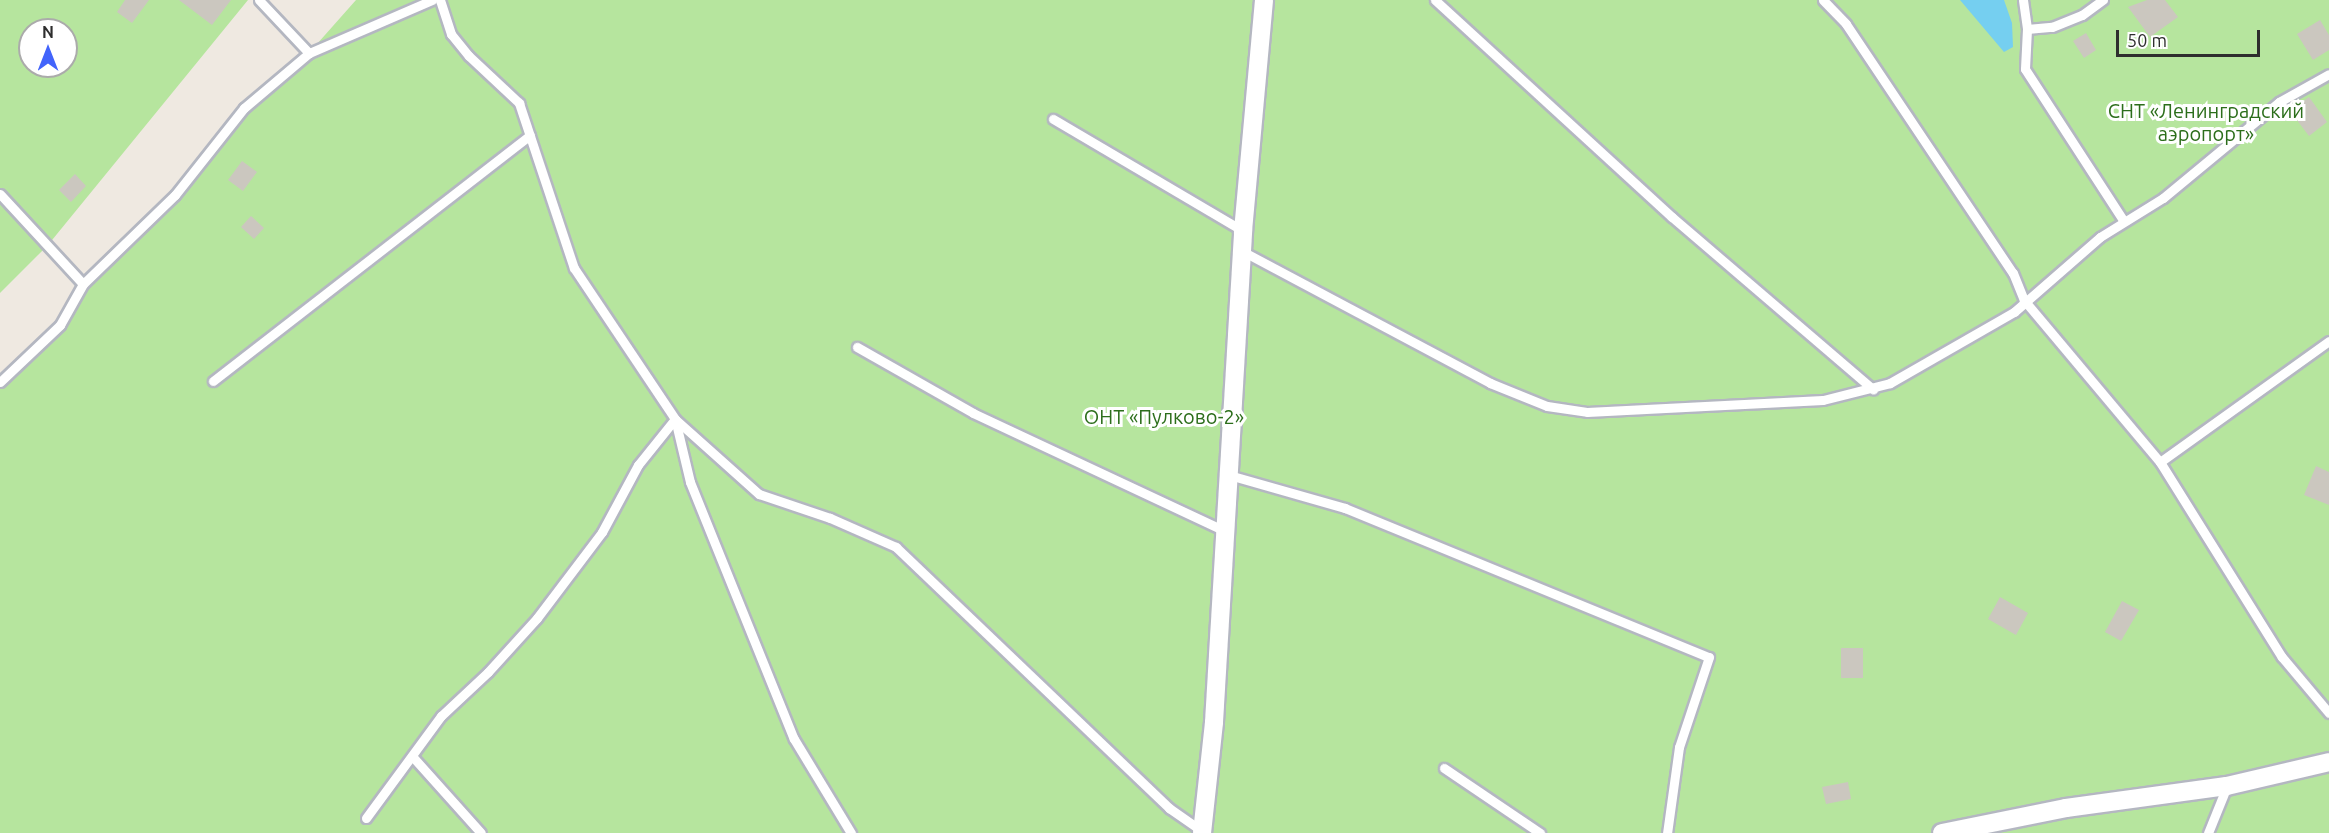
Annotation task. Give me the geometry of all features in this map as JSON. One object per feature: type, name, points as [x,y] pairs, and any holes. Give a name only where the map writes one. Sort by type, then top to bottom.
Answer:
[{"type":"street","points":[[1202,832],[1214,722],[1243,231],[1264,0]]},
{"type":"street","points":[[1942,833],[2066,808],[2227,786],[2329,762]]},
{"type":"lane","points":[[259,0],[309,53]]},
{"type":"lane","points":[[0,382],[60,325],[83,284],[175,195],[244,108],[309,53],[432,0]]},
{"type":"lane","points":[[440,0],[451,34],[469,56],[519,103],[574,268],[675,419],[759,494],[830,518],[896,547],[1169,808],[1202,832]]},
{"type":"lane","points":[[1435,0],[1672,217],[1873,389]]},
{"type":"lane","points":[[1823,0],[1846,24],[2013,273],[2024,300],[2160,462],[2282,657],[2329,713]]},
{"type":"lane","points":[[2023,0],[2027,29],[2025,69],[2123,220]]},
{"type":"lane","points":[[2027,29],[2052,27],[2082,15],[2103,0]]},
{"type":"lane","points":[[1242,251],[1490,384],[1547,406],[1587,412],[1823,400],[1890,384],[2014,312],[2024,300],[2123,220],[2163,198],[2279,102],[2329,74]]},
{"type":"lane","points":[[1053,119],[1243,231]]},
{"type":"lane","points":[[213,381],[530,135]]},
{"type":"lane","points":[[0,194],[83,284]]},
{"type":"lane","points":[[2160,462],[2329,341]]},
{"type":"lane","points":[[857,347],[973,413],[1225,531]]},
{"type":"lane","points":[[366,818],[441,716],[488,672],[537,618],[602,532],[638,465],[675,419]]},
{"type":"lane","points":[[675,419],[690,482],[794,739],[851,833]]},
{"type":"lane","points":[[1229,475],[1345,508],[1709,657],[1680,747],[1667,833]]},
{"type":"lane","points":[[412,756],[481,833]]},
{"type":"lane","points":[[1444,768],[1540,833]]},
{"type":"lane","points":[[2208,833],[2227,786]]},
{"type":"green space","points":[[0,0],[248,0],[48,245],[0,293]]},
{"type":"green space","name":"ОНТ «Пулково-2»","points":[[356,0],[2329,0],[2329,833],[0,833],[0,378],[60,325],[83,284],[175,195],[244,108],[309,53]]},
{"type":"water","points":[[1960,0],[2004,0],[2012,23],[2013,47],[2004,52]]},
{"type":"building","points":[[125,0],[149,0],[132,23],[117,12]]},
{"type":"building","points":[[179,0],[231,0],[212,25]]},
{"type":"building","points":[[2147,0],[2165,0],[2178,17],[2150,37],[2128,7]]},
{"type":"building","points":[[2320,20],[2329,35],[2329,50],[2313,60],[2297,34]]},
{"type":"building","points":[[2086,33],[2096,50],[2084,58],[2073,41]]},
{"type":"building","points":[[2309,97],[2327,122],[2309,136],[2290,111]]},
{"type":"building","points":[[242,161],[257,172],[243,191],[228,180]]},
{"type":"building","points":[[75,174],[86,186],[71,202],[59,190]]},
{"type":"building","points":[[251,216],[264,228],[254,239],[241,227]]},
{"type":"building","points":[[2316,466],[2329,472],[2329,505],[2304,495]]},
{"type":"building","points":[[2000,597],[2028,613],[2016,635],[1988,619]]},
{"type":"building","points":[[2122,601],[2139,610],[2121,641],[2105,632]]},
{"type":"building","points":[[1841,648],[1863,648],[1863,678],[1841,678]]},
{"type":"building","points":[[1848,782],[1851,799],[1826,804],[1822,787]]},
{"type":"park label","name":"СНТ «Ленинградский аэропорт»","points":[[2206,122]]}]
